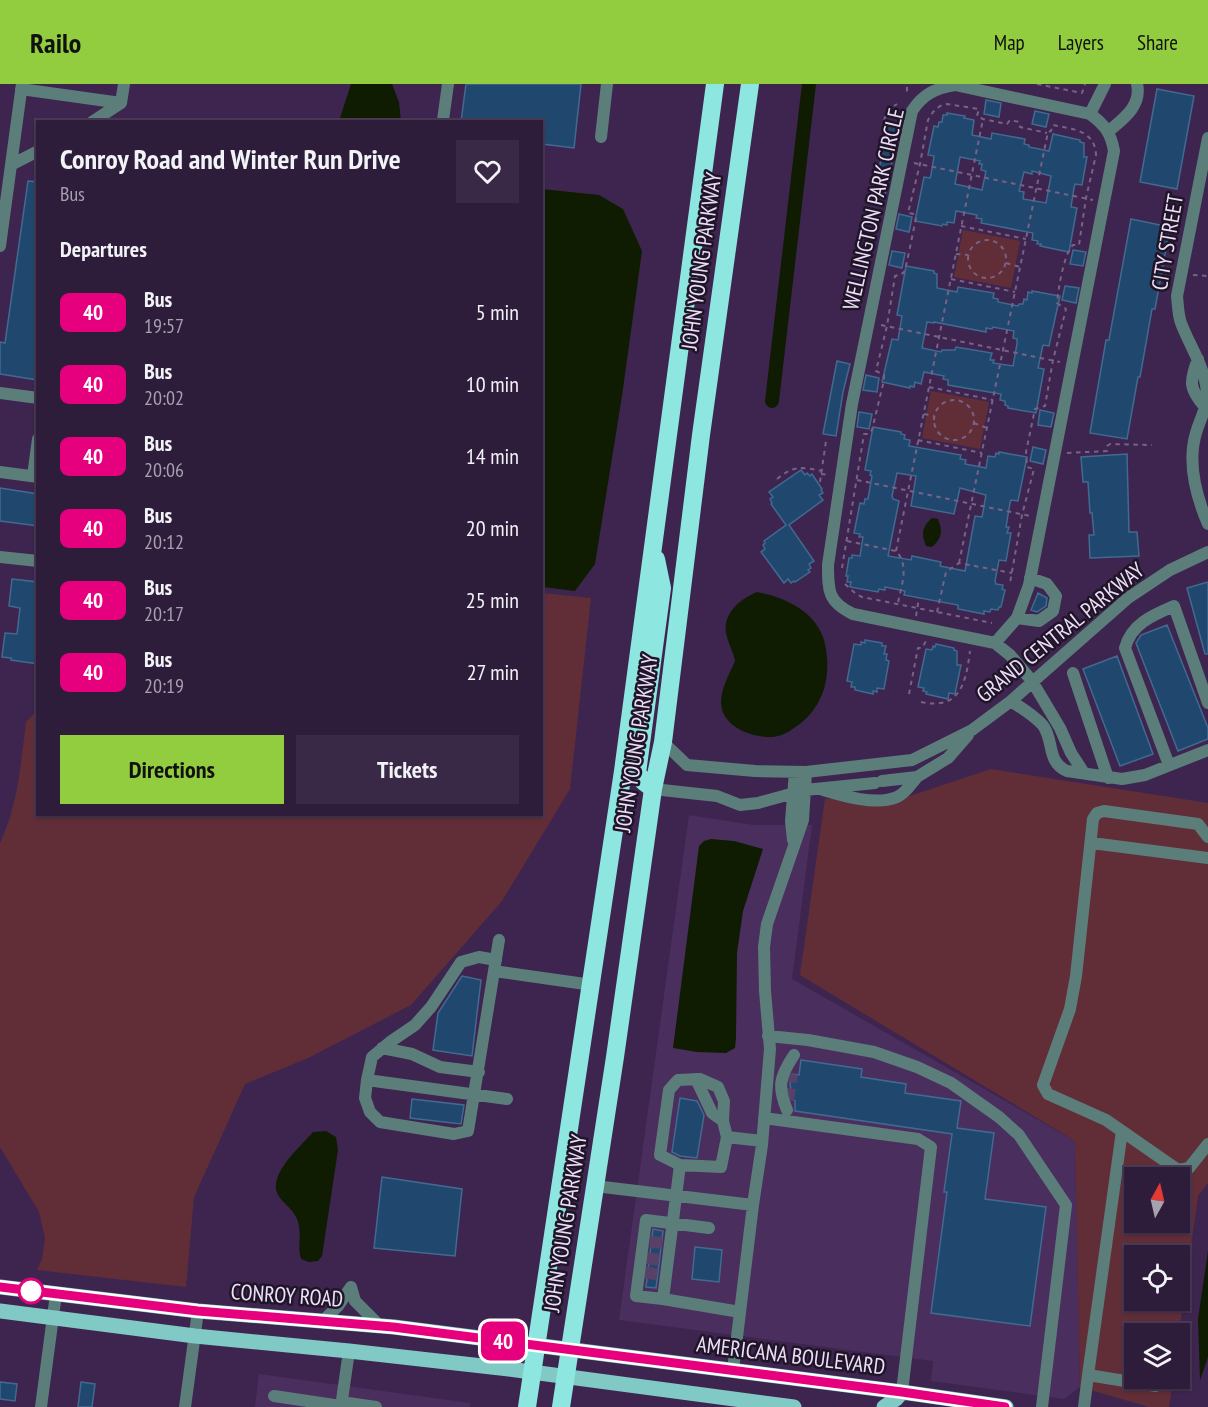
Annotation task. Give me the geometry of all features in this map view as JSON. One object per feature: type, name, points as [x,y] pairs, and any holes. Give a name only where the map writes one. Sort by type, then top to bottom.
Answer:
[{"type":"highway","name":"JOHN YOUNG PARKWAY","points":[[527,1407],[623,771],[715,84]]},
{"type":"highway","name":"JOHN YOUNG PARKWAY","points":[[561,1407],[653,789],[663,742],[701,435],[750,84]]},
{"type":"highway","points":[[653,789],[638,773],[662,588],[654,546]]},
{"type":"highway","points":[[623,771],[642,795],[642,834],[645,848]]},
{"type":"main road","name":"CONROY ROAD","points":[[0,1287],[198,1311],[379,1325],[570,1349]]},
{"type":"main road","points":[[0,1311],[195,1336],[566,1376],[794,1407]]},
{"type":"main road","name":"AMERICANA BOULEVARD","points":[[570,1349],[1005,1407]]},
{"type":"main road","points":[[884,1407],[902,1392]]},
{"type":"street","points":[[95,120],[121,103],[124,84]]},
{"type":"street","points":[[443,120],[448,84]]},
{"type":"street","points":[[601,137],[607,84]]},
{"type":"street","points":[[1090,114],[1105,84]]},
{"type":"street","points":[[1084,773],[1032,681],[1010,655],[995,643],[1017,618],[1030,578],[1105,202],[1114,151],[1109,131],[1123,121],[1131,111],[1139,93],[1137,84]]},
{"type":"street","name":"WELLINGTON PARK CIRCLE","points":[[995,643],[853,614],[833,601],[828,586],[828,565],[852,404],[912,111],[926,94],[955,85],[1090,114],[1109,131]]},
{"type":"street","points":[[0,246],[22,87],[121,103]]},
{"type":"street","name":"CITY STREET","points":[[1208,138],[1176,296],[1180,321],[1198,359],[1206,383],[1207,398],[1195,436],[1192,458],[1198,495],[1208,524]]},
{"type":"street","points":[[11,165],[36,152]]},
{"type":"street","points":[[0,393],[36,398]]},
{"type":"street","points":[[0,472],[35,476]]},
{"type":"street","name":"GRAND CENTRAL PARKWAY","points":[[663,742],[687,765],[755,771],[800,772],[912,760],[972,730],[1011,701],[1128,598],[1149,583],[1208,552]]},
{"type":"street","points":[[0,557],[36,561]]},
{"type":"street","points":[[1017,618],[1039,621],[1053,611],[1056,596],[1047,584],[1030,578]]},
{"type":"street","points":[[1168,765],[1125,648],[1133,630],[1149,617],[1174,606],[1208,703]]},
{"type":"street","points":[[1073,673],[1108,778]]},
{"type":"street","points":[[1011,701],[1044,726],[1054,760],[1060,768],[1067,771],[1122,779],[1145,774],[1208,750]]},
{"type":"street","name":"GRAND CENTRAL PARKWAY","points":[[653,789],[717,796],[740,805],[758,803],[805,790],[917,777],[948,758],[972,730]]},
{"type":"street","points":[[898,762],[904,778]]},
{"type":"street","points":[[733,1370],[762,1141],[770,1049],[765,991],[767,924],[803,820],[805,790],[800,772]]},
{"type":"street","points":[[794,847],[791,821],[792,794],[800,772]]},
{"type":"street","points":[[819,788],[857,798],[889,799],[896,798],[905,792],[917,777]]},
{"type":"street","points":[[1208,837],[1198,824],[1104,811],[1097,813],[1093,819],[1076,976],[1070,1009],[1043,1085],[1048,1094],[1106,1120],[1178,1170],[1189,1168],[1208,1144]]},
{"type":"street","points":[[1092,843],[1208,858]]},
{"type":"street","points":[[498,940],[495,965],[479,1072],[468,1131],[454,1134],[380,1122],[370,1112],[365,1098],[372,1057],[415,1026],[461,963],[479,957],[495,965],[592,985]]},
{"type":"street","points":[[768,1036],[874,1052],[917,1068],[951,1083],[999,1117],[1019,1135],[1066,1205],[1042,1407]]},
{"type":"street","points":[[792,1074],[796,1039]]},
{"type":"street","points":[[382,1048],[412,1054],[440,1067],[479,1072]]},
{"type":"street","points":[[787,1110],[780,1093],[783,1072],[794,1055]]},
{"type":"street","points":[[696,1079],[718,1087],[724,1101],[723,1121],[728,1137],[721,1167],[680,1165],[660,1155],[669,1090],[678,1080],[696,1079]]},
{"type":"street","points":[[367,1080],[507,1099]]},
{"type":"street","points":[[764,1119],[787,1110],[918,1139],[931,1147],[902,1392]]},
{"type":"street","points":[[1084,1407],[1122,1131]]},
{"type":"street","points":[[728,1137],[762,1141]]},
{"type":"street","points":[[663,1299],[652,1273],[656,1243],[673,1224],[680,1165]]},
{"type":"street","points":[[595,1186],[753,1205]]},
{"type":"street","points":[[709,1228],[646,1220],[656,1243],[654,1259],[652,1273],[636,1296],[740,1312]]},
{"type":"street","points":[[323,1321],[338,1306],[351,1287],[355,1301],[379,1325]]},
{"type":"street","points":[[41,1407],[56,1294]]},
{"type":"street","points":[[185,1407],[198,1311]]},
{"type":"street","points":[[341,1405],[349,1351]]},
{"type":"street","points":[[1088,1376],[1124,1381]]},
{"type":"street","points":[[274,1396],[376,1407]]},
{"type":"path","points":[[1038,84],[1082,93],[1085,84]]},
{"type":"path","points":[[884,120],[888,110],[897,104]]},
{"type":"path","points":[[842,568],[864,434],[869,434],[872,430],[884,380],[884,375],[876,371],[887,326],[895,276],[902,274],[908,263],[909,244],[916,218],[914,214],[908,213],[928,120],[940,106],[947,104],[979,109],[977,116],[983,119],[1007,124],[1010,120],[1015,120],[1019,122],[1020,127],[1048,133]]},
{"type":"path","points":[[896,551],[903,527],[918,440],[983,119]]},
{"type":"path","points":[[960,563],[1048,133],[1053,125],[1084,132],[1091,139],[1096,155],[1086,198],[1079,245],[1073,245],[1068,250],[1062,276],[1058,303],[1066,309],[1053,360],[1045,406],[1035,409],[1026,452],[1027,467],[1034,469],[1022,515],[1010,583]]},
{"type":"path","points":[[902,160],[1105,202]]},
{"type":"path","points":[[962,226],[1026,239]]},
{"type":"path","points":[[982,240],[984,230]]},
{"type":"path","points":[[999,243],[1001,234]]},
{"type":"path","points":[[982,240],[999,243],[1005,251],[1006,263],[999,274],[993,277],[987,278],[974,273],[970,268],[968,255],[974,244],[982,240]]},
{"type":"path","points":[[956,254],[968,255]]},
{"type":"path","points":[[1006,263],[1020,267]]},
{"type":"path","points":[[972,283],[974,273]]},
{"type":"path","points":[[991,287],[993,277]]},
{"type":"path","points":[[951,279],[1016,292]]},
{"type":"path","points":[[869,322],[1073,364]]},
{"type":"path","points":[[929,387],[993,400]]},
{"type":"path","points":[[950,400],[951,391]]},
{"type":"path","points":[[967,404],[969,395]]},
{"type":"path","points":[[950,400],[967,404],[972,410],[974,423],[968,435],[960,439],[948,439],[942,436],[934,425],[934,416],[939,406],[950,400]]},
{"type":"path","points":[[924,414],[934,416]]},
{"type":"path","points":[[974,423],[987,428]]},
{"type":"path","points":[[940,444],[942,436]]},
{"type":"path","points":[[958,448],[960,439]]},
{"type":"path","points":[[918,440],[982,453]]},
{"type":"path","points":[[820,482],[826,441]]},
{"type":"path","points":[[1055,453],[1107,451],[1107,446],[1110,444],[1152,445]]},
{"type":"path","points":[[777,479],[789,469],[796,467],[1042,518]]},
{"type":"path","points":[[832,538],[896,551],[904,566],[897,604]]},
{"type":"path","points":[[958,538],[964,539]]},
{"type":"path","points":[[937,612],[946,572],[960,563],[1013,573]]},
{"type":"path","points":[[845,584],[856,594],[992,623]]},
{"type":"path","points":[[913,627],[919,598]]},
{"type":"path","points":[[909,694],[918,648],[925,645],[927,637]]},
{"type":"path","points":[[921,702],[944,702],[961,690],[971,645]]},
{"type":"shaded area","points":[[351,84],[392,84],[399,102],[401,120],[339,120]]},
{"type":"shaded area","points":[[543,189],[599,195],[623,209],[642,251],[595,564],[575,591],[543,587]]},
{"type":"shaded area","points":[[963,230],[1020,241],[1011,288],[954,277]]},
{"type":"shaded area","points":[[931,391],[989,402],[980,449],[922,438]]},
{"type":"shaded area","points":[[932,518],[938,519],[941,531],[938,541],[932,547],[926,546],[923,534],[924,527]]},
{"type":"shaded area","points":[[757,592],[788,602],[807,614],[820,630],[826,652],[825,686],[816,706],[795,728],[773,737],[748,733],[732,725],[721,703],[724,687],[735,661],[726,633],[727,619],[739,603]]},
{"type":"shaded area","points":[[543,593],[591,598],[570,789],[502,901],[411,1005],[308,1058],[245,1084],[194,1197],[186,1287],[37,1270],[42,1259],[45,1238],[39,1212],[0,1147],[0,843],[15,799],[26,722],[36,712],[36,816],[543,816]]},
{"type":"shaded area","points":[[991,769],[1208,803],[1208,1183],[1198,1196],[1190,1254],[1190,1245],[1124,1245],[1124,1311],[1182,1311],[1181,1323],[1124,1323],[1124,1389],[1172,1389],[1169,1407],[1149,1407],[1080,1387],[1075,1141],[800,975],[825,799],[901,799]]},
{"type":"shaded area","points":[[689,815],[753,825],[812,825],[792,979],[1075,1141],[1080,1387],[1064,1399],[931,1381],[933,1361],[619,1320]]},
{"type":"shaded area","points":[[711,839],[734,841],[763,849],[743,911],[737,953],[735,1048],[726,1053],[673,1048],[699,846]]},
{"type":"shaded area","points":[[326,1131],[336,1137],[338,1150],[322,1256],[318,1261],[309,1262],[301,1259],[297,1218],[278,1195],[277,1179],[287,1161],[313,1132]]},
{"type":"shaded area","points":[[1208,1251],[1208,1357],[1200,1380],[1198,1319]]},
{"type":"shaded area","points":[[259,1374],[470,1403],[470,1407],[255,1407]]},
{"type":"building","points":[[466,84],[581,84],[574,148],[543,144],[543,120],[461,120]]},
{"type":"building","points":[[1157,89],[1194,96],[1177,189],[1140,182]]},
{"type":"building","points":[[986,100],[1001,103],[999,117],[984,114]]},
{"type":"building","points":[[1035,111],[1049,114],[1046,127],[1032,124]]},
{"type":"building","points":[[947,113],[965,116],[964,118],[974,120],[972,135],[991,139],[992,133],[1025,139],[1024,144],[1029,147],[1049,151],[1053,134],[1084,143],[1084,157],[1087,157],[1082,185],[1075,184],[1074,188],[1071,207],[1077,208],[1069,252],[1040,246],[1041,244],[1037,244],[1038,241],[1032,240],[1033,233],[981,223],[982,219],[976,218],[977,215],[956,211],[954,223],[947,222],[947,225],[942,226],[915,221],[924,177],[930,178],[931,175],[934,156],[928,155],[934,126],[938,127],[943,115]],"holes":[[[960,157],[980,161],[981,170],[986,171],[982,190],[955,184]],[[1032,171],[1051,176],[1046,203],[1023,199],[1024,192],[1019,191],[1024,172],[1032,174]]]},
{"type":"building","points":[[887,121],[900,123],[885,195],[872,192],[878,164],[880,165]]},
{"type":"building","points":[[28,181],[36,182],[36,380],[0,374],[0,342],[5,343]]},
{"type":"building","points":[[899,214],[912,217],[909,232],[896,229]]},
{"type":"building","points":[[1131,219],[1170,227],[1127,439],[1090,433]]},
{"type":"building","points":[[1073,250],[1086,252],[1083,266],[1070,264]]},
{"type":"building","points":[[892,251],[905,253],[902,268],[889,265]]},
{"type":"building","points":[[906,266],[934,271],[937,274],[937,288],[957,292],[958,287],[994,293],[993,298],[998,299],[998,302],[1018,306],[1023,304],[1024,299],[1027,300],[1028,292],[1032,293],[1032,291],[1060,296],[1049,346],[1043,345],[1038,368],[1044,369],[1036,413],[1008,408],[1005,401],[1000,400],[1001,394],[948,385],[948,380],[943,379],[944,376],[924,372],[921,384],[915,382],[914,387],[910,386],[910,388],[882,382],[892,339],[898,340],[902,316],[897,315]],"holes":[[[927,322],[986,332],[986,328],[992,329],[993,327],[1014,331],[1013,338],[1017,339],[1017,344],[1013,366],[993,363],[994,360],[990,360],[992,353],[956,347],[955,350],[942,350],[941,352],[922,348]]]},
{"type":"building","points":[[1065,286],[1079,288],[1076,303],[1062,300]]},
{"type":"building","points":[[837,361],[850,364],[836,436],[823,434]]},
{"type":"building","points":[[866,375],[879,378],[877,392],[863,390]]},
{"type":"building","points":[[1040,410],[1054,413],[1051,427],[1038,425]]},
{"type":"building","points":[[859,412],[872,414],[869,429],[857,427]]},
{"type":"building","points":[[873,427],[901,432],[905,435],[904,439],[910,440],[909,446],[961,455],[960,459],[966,460],[965,464],[986,468],[988,456],[995,457],[999,452],[1027,457],[1018,501],[1011,500],[1010,503],[1006,527],[1009,527],[1007,533],[1011,533],[1006,561],[999,560],[995,581],[996,584],[1003,585],[1002,589],[1005,590],[1001,607],[998,610],[984,611],[984,614],[958,609],[958,605],[904,595],[905,591],[885,587],[885,590],[879,589],[878,592],[850,587],[851,582],[847,582],[848,576],[846,576],[849,558],[852,558],[852,555],[860,556],[863,537],[854,533],[860,503],[864,504],[865,499],[868,499],[872,476],[871,471],[865,470]],"holes":[[[897,473],[916,476],[911,506],[954,514],[960,488],[986,495],[982,517],[975,516],[965,571],[940,566],[941,562],[912,556],[911,560],[888,556],[899,501],[893,499],[892,496]]]},
{"type":"building","points":[[1033,447],[1046,450],[1043,464],[1030,461]]},
{"type":"building","points":[[1127,454],[1129,532],[1137,532],[1139,556],[1090,558],[1089,535],[1094,535],[1088,482],[1083,482],[1081,457]]},
{"type":"building","points":[[801,470],[805,475],[812,474],[822,489],[823,493],[819,495],[823,500],[789,525],[814,561],[809,564],[810,572],[795,582],[791,583],[788,579],[784,583],[761,552],[765,549],[764,541],[786,525],[771,504],[770,499],[773,497],[769,492]]},
{"type":"building","points":[[0,488],[36,494],[36,526],[0,521]]},
{"type":"building","points":[[12,579],[36,582],[36,664],[2,657],[5,633],[17,634],[20,608],[9,606]]},
{"type":"building","points":[[1208,582],[1208,654],[1205,654],[1187,588]]},
{"type":"building","points":[[1038,593],[1047,598],[1046,606],[1037,612],[1031,610]]},
{"type":"building","points":[[1167,625],[1208,728],[1208,739],[1178,751],[1136,643],[1141,635]]},
{"type":"building","points":[[865,640],[886,646],[884,654],[887,654],[886,660],[889,661],[884,689],[877,688],[877,692],[873,691],[873,694],[855,690],[855,687],[851,687],[852,682],[847,681],[854,644],[861,645],[861,642],[865,643]]},
{"type":"building","points":[[936,644],[954,648],[957,651],[957,665],[961,665],[955,694],[949,693],[948,699],[926,694],[927,692],[923,691],[924,688],[918,687],[926,649],[932,650]]},
{"type":"building","points":[[1117,656],[1153,754],[1120,766],[1083,669]]},
{"type":"building","points":[[462,976],[481,980],[472,1056],[433,1050],[438,1013]]},
{"type":"building","points":[[801,1060],[862,1069],[861,1077],[906,1084],[905,1093],[961,1101],[957,1128],[994,1133],[985,1199],[1046,1207],[1030,1326],[931,1313],[952,1134],[795,1111],[790,1083],[792,1074],[799,1075]]},
{"type":"building","points":[[680,1098],[697,1101],[704,1115],[697,1158],[680,1156],[672,1152]]},
{"type":"building","points":[[412,1099],[464,1105],[461,1124],[410,1118]]},
{"type":"building","points":[[382,1177],[462,1189],[455,1256],[374,1248]]},
{"type":"building","points":[[653,1229],[663,1231],[656,1288],[646,1287]]},
{"type":"building","points":[[695,1247],[722,1250],[719,1282],[692,1279]]},
{"type":"building","points":[[0,1382],[17,1384],[15,1401],[0,1399]]},
{"type":"building","points":[[81,1382],[95,1384],[92,1407],[78,1407]]},
{"type":"waterway","points":[[772,401],[809,84]]},
{"type":"tunnel","points":[[788,1100],[792,1074]]},
{"type":"tunnel","points":[[650,1242],[663,1243]]},
{"type":"tunnel","points":[[647,1258],[660,1260]]},
{"type":"tunnel","points":[[645,1272],[658,1275]]},
{"type":"bus line","name":"40","points":[[0,1287],[157,1307],[393,1327],[1005,1407]]}]
